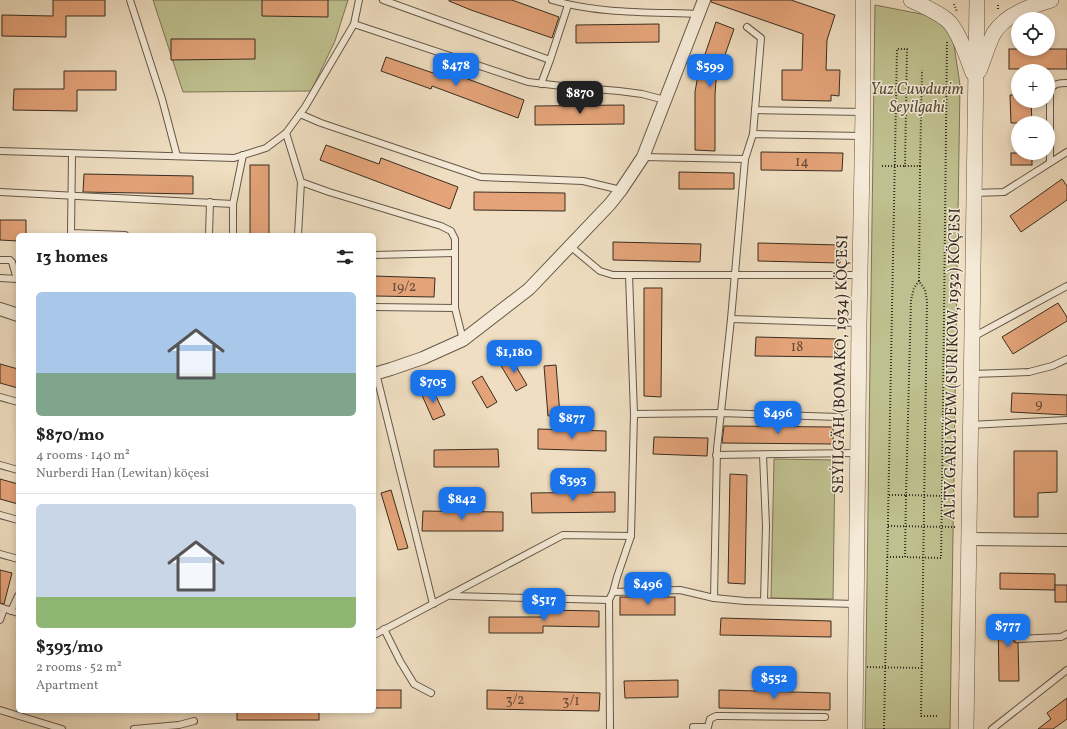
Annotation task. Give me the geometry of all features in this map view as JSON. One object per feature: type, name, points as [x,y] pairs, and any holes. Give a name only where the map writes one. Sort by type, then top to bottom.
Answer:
[{"type":"street","points":[[376,373],[423,358],[463,340],[528,289],[610,204],[621,190],[642,157],[704,0]]},
{"type":"street","name":"SEÝILGÄH (BOMAKO, 1934) KÖÇESI","points":[[855,729],[859,323],[863,136],[862,0]]},
{"type":"street","points":[[911,0],[935,11],[948,21],[955,31],[976,80]]},
{"type":"street","name":"ALTY GARLYÝEW (SURIKOW, 1932) KÖÇESI","points":[[966,729],[977,0]]},
{"type":"street","points":[[976,80],[994,33],[1003,23],[1016,13],[1051,0]]},
{"type":"street","points":[[0,309],[16,314]]},
{"type":"street","points":[[968,539],[1067,540]]},
{"type":"lane","points":[[130,0],[162,99],[177,156]]},
{"type":"lane","points":[[0,152],[234,158],[266,148],[286,133],[300,114],[354,24],[359,0]]},
{"type":"lane","points":[[383,0],[550,60]]},
{"type":"lane","points":[[552,0],[598,9],[699,14]]},
{"type":"lane","points":[[541,84],[573,4]]},
{"type":"lane","points":[[354,24],[512,78],[541,84],[642,94],[665,100]]},
{"type":"lane","points":[[714,598],[716,455],[731,319],[745,159],[753,134],[761,38],[747,27]]},
{"type":"lane","points":[[1050,162],[1050,91],[1054,84],[1067,83]]},
{"type":"lane","points":[[755,110],[863,112]]},
{"type":"lane","points":[[300,114],[321,123],[481,176],[583,181],[621,190]]},
{"type":"lane","points":[[286,133],[301,182],[298,233]]},
{"type":"lane","points":[[753,134],[863,136]]},
{"type":"lane","points":[[974,193],[1004,192],[1067,152]]},
{"type":"lane","points":[[71,233],[72,154]]},
{"type":"lane","points":[[233,233],[233,204],[244,155]]},
{"type":"lane","points":[[642,157],[745,159]]},
{"type":"lane","points":[[301,182],[441,226],[451,231],[455,239],[454,308],[463,340]]},
{"type":"lane","points":[[0,192],[233,204]]},
{"type":"lane","points":[[209,233],[210,202]]},
{"type":"lane","points":[[570,246],[600,271],[613,275],[860,275]]},
{"type":"lane","points":[[376,255],[454,252]]},
{"type":"lane","points":[[0,260],[10,260],[16,273]]},
{"type":"lane","points":[[610,729],[609,600],[631,536],[634,414],[629,275]]},
{"type":"lane","points":[[0,278],[16,279]]},
{"type":"lane","points":[[972,338],[1067,286]]},
{"type":"lane","points":[[376,307],[454,308]]},
{"type":"lane","points":[[731,319],[859,323]]},
{"type":"lane","points":[[971,374],[1029,372],[1052,366],[1067,360]]},
{"type":"lane","points":[[376,377],[432,604]]},
{"type":"lane","points":[[0,397],[16,401]]},
{"type":"lane","points":[[634,414],[721,413],[839,417]]},
{"type":"lane","points":[[970,425],[1067,420]]},
{"type":"lane","points":[[716,455],[858,453]]},
{"type":"lane","points":[[763,455],[766,526],[764,601]]},
{"type":"lane","points":[[0,465],[16,469]]},
{"type":"lane","points":[[0,515],[16,519]]},
{"type":"lane","points":[[376,634],[563,535],[631,536]]},
{"type":"lane","points":[[0,554],[16,558]]},
{"type":"lane","points":[[613,592],[680,590],[714,598],[856,604]]},
{"type":"lane","points":[[450,596],[609,600]]},
{"type":"lane","points":[[11,610],[16,600]]},
{"type":"lane","points":[[0,620],[2,608],[16,612]]},
{"type":"lane","points":[[384,629],[400,661],[414,684],[431,693]]},
{"type":"lane","points":[[1018,639],[1061,637],[1067,634]]},
{"type":"lane","points":[[992,729],[1067,670]]},
{"type":"lane","points":[[0,710],[62,729]]},
{"type":"lane","points":[[693,727],[708,727],[710,719],[716,716],[825,718]]},
{"type":"lane","points":[[134,729],[179,725],[194,721]]},
{"type":"path","points":[[954,4],[958,13]]},
{"type":"path","points":[[998,4],[998,13]]},
{"type":"path","points":[[887,557],[941,558],[947,38]]},
{"type":"path","points":[[884,729],[897,49],[907,49],[905,166]]},
{"type":"path","points":[[922,70],[919,281],[925,290],[927,300],[921,716],[938,716]]},
{"type":"path","points":[[882,166],[920,166]]},
{"type":"path","points":[[905,557],[911,300],[914,288],[919,281]]},
{"type":"path","points":[[889,494],[942,496]]},
{"type":"path","points":[[888,526],[955,527]]},
{"type":"path","points":[[864,667],[922,668]]},
{"type":"green space","points":[[153,0],[348,0],[335,41],[311,91],[183,92]]},
{"type":"green space","name":"Yuz Cuwdurim Seyilgahi","points":[[875,5],[931,16],[952,32],[960,85],[950,729],[865,729]]},
{"type":"green space","points":[[774,459],[835,460],[833,599],[771,598]]},
{"type":"building","points":[[53,0],[105,0],[105,16],[66,16],[66,37],[2,36],[2,15],[53,16]]},
{"type":"building","points":[[262,0],[328,0],[328,17],[262,16]]},
{"type":"building","points":[[449,0],[512,0],[559,17],[552,38],[471,10]]},
{"type":"building","points":[[711,0],[791,0],[835,15],[827,40],[826,70],[840,70],[839,96],[831,95],[831,101],[782,100],[782,70],[802,70],[803,34],[711,2]]},
{"type":"building","points":[[716,22],[734,29],[716,81],[715,151],[695,150],[695,92],[698,75]]},
{"type":"building","points":[[659,24],[659,42],[576,43],[576,25]]},
{"type":"building","points":[[171,39],[255,39],[255,59],[171,60]]},
{"type":"building","points":[[1009,49],[1011,49],[1011,56],[1055,56],[1055,49],[1067,49],[1067,69],[1055,69],[1055,64],[1011,64],[1011,69],[1009,69]]},
{"type":"building","points":[[386,57],[439,75],[441,69],[524,100],[518,118],[432,86],[431,89],[381,71]]},
{"type":"building","points":[[64,71],[116,71],[116,90],[77,90],[77,111],[13,110],[14,89],[64,89]]},
{"type":"building","points":[[1010,95],[1011,108],[1031,108],[1032,116],[1011,116],[1011,123]]},
{"type":"building","points":[[624,105],[624,124],[535,125],[535,106]]},
{"type":"building","points":[[326,145],[379,164],[381,158],[458,187],[450,209],[320,160]]},
{"type":"building","points":[[761,152],[843,153],[842,171],[761,170]]},
{"type":"building","points":[[1011,160],[1032,160],[1032,165],[1011,165]]},
{"type":"building","points":[[250,165],[269,165],[269,233],[250,233]]},
{"type":"building","points":[[679,172],[734,173],[734,189],[679,189]]},
{"type":"building","points":[[84,174],[193,176],[193,194],[83,192]]},
{"type":"building","points":[[1062,179],[1067,186],[1067,200],[1021,232],[1010,216]]},
{"type":"building","points":[[474,192],[565,193],[565,211],[474,210]]},
{"type":"building","points":[[0,220],[26,220],[26,233],[16,233],[16,241],[0,240]]},
{"type":"building","points":[[613,242],[701,244],[700,262],[613,260]]},
{"type":"building","points":[[758,243],[840,245],[840,263],[758,261]]},
{"type":"building","points":[[376,276],[435,278],[434,297],[376,296]]},
{"type":"building","points":[[644,288],[662,288],[661,397],[644,396]]},
{"type":"building","points":[[1058,303],[1067,317],[1067,321],[1013,354],[1002,337]]},
{"type":"building","points":[[756,337],[838,339],[837,357],[755,356]]},
{"type":"building","points":[[511,358],[527,385],[516,391],[500,364]]},
{"type":"building","points":[[0,364],[16,368],[16,387],[0,383]]},
{"type":"building","points":[[556,365],[560,415],[548,416],[544,366]]},
{"type":"building","points":[[482,376],[497,402],[487,408],[472,382]]},
{"type":"building","points":[[432,388],[445,415],[433,420],[421,393]]},
{"type":"building","points":[[1012,393],[1067,395],[1067,415],[1011,412]]},
{"type":"building","points":[[724,426],[833,427],[833,444],[722,443]]},
{"type":"building","points":[[538,429],[606,431],[606,451],[538,449]]},
{"type":"building","points":[[654,437],[708,438],[707,456],[653,454]]},
{"type":"building","points":[[498,449],[499,467],[434,467],[434,450]]},
{"type":"building","points":[[1014,451],[1057,451],[1057,492],[1038,493],[1038,517],[1014,517]]},
{"type":"building","points":[[730,474],[747,475],[745,584],[728,583]]},
{"type":"building","points":[[0,479],[16,483],[16,503],[0,499]]},
{"type":"building","points":[[391,490],[408,548],[398,550],[381,493]]},
{"type":"building","points":[[615,492],[615,512],[532,513],[531,493]]},
{"type":"building","points":[[423,511],[503,512],[503,531],[422,531]]},
{"type":"building","points":[[0,570],[12,573],[4,604],[0,603]]},
{"type":"building","points":[[1000,573],[1055,574],[1055,590],[1000,589]]},
{"type":"building","points":[[1055,585],[1067,585],[1067,602],[1055,602]]},
{"type":"building","points":[[620,597],[675,597],[675,615],[620,615]]},
{"type":"building","points":[[544,610],[599,611],[599,627],[543,626],[543,633],[489,633],[489,617],[544,617]]},
{"type":"building","points":[[1018,615],[1018,634],[1015,635],[1014,642],[1018,643],[1019,681],[999,681],[998,616]]},
{"type":"building","points":[[721,618],[831,621],[831,637],[720,635]]},
{"type":"building","points":[[678,680],[678,697],[625,698],[624,681]]},
{"type":"building","points":[[376,690],[401,690],[401,708],[376,708]]},
{"type":"building","points":[[487,690],[600,693],[599,711],[487,709]]},
{"type":"building","points":[[719,690],[830,693],[830,710],[719,708]]},
{"type":"building","points":[[1067,698],[1067,719],[1053,729],[1038,729],[1051,719],[1047,713]]},
{"type":"building","points":[[237,713],[319,713],[319,720],[237,720]]}]
